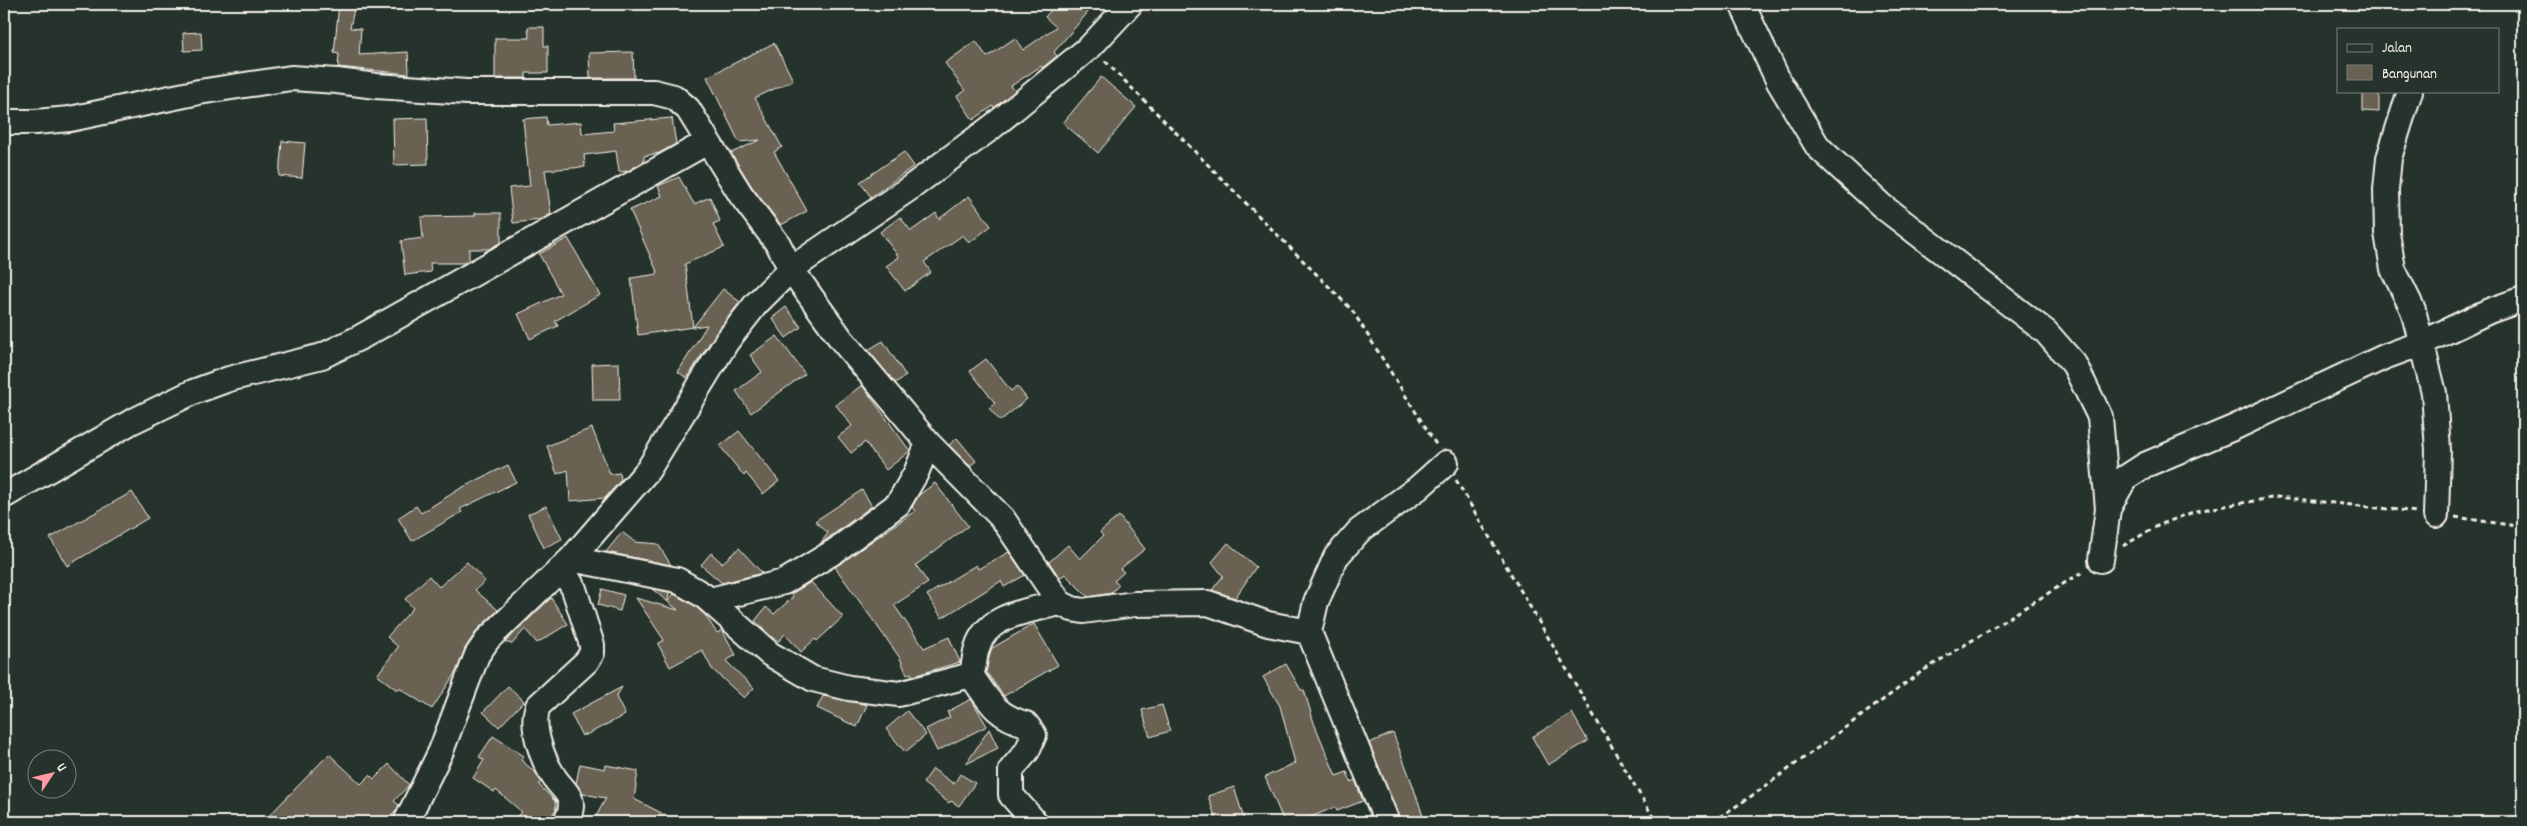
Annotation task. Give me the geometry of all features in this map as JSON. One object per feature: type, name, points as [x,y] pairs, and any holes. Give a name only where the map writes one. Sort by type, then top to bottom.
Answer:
[{"type":"street","points":[[406,822],[441,750],[478,654],[488,639],[566,564],[648,470],[727,341],[756,304],[791,269],[910,188],[992,127],[1091,46],[1130,4]]},
{"type":"street","points":[[1742,4],[1778,82],[1818,147],[1882,206],[2046,332],[2074,364],[2100,417],[2108,509],[2101,560]]},
{"type":"street","points":[[4,122],[70,119],[199,92],[291,78],[337,80],[376,86],[467,92],[654,92],[674,97],[688,109],[741,195],[778,244],[791,269],[841,339],[928,443],[1003,519],[1060,603],[1072,609],[1083,611],[1135,604],[1208,603],[1268,624],[1309,632]]},
{"type":"street","points":[[2410,92],[2397,125],[2389,158],[2386,189],[2387,233],[2393,269],[2413,310],[2434,393],[2438,450],[2436,515]]},
{"type":"street","points":[[4,496],[131,422],[193,392],[229,379],[322,356],[362,337],[707,142]]},
{"type":"street","points":[[2108,509],[2125,478],[2145,465],[2233,428],[2384,356],[2422,343],[2489,311],[2523,299]]},
{"type":"street","points":[[710,600],[784,582],[835,551],[898,504],[916,473],[928,443]]},
{"type":"street","points":[[1379,820],[1309,632],[1316,602],[1336,557],[1359,530],[1418,488],[1446,463]]},
{"type":"street","points":[[566,564],[677,580],[710,600],[770,654],[813,680],[849,688],[899,694],[971,675]]},
{"type":"street","points":[[566,564],[592,645],[592,653],[586,662],[538,706],[534,716],[535,726],[547,765],[570,799],[571,806],[566,822]]},
{"type":"street","points":[[971,675],[975,665],[977,647],[986,632],[1007,615],[1060,603]]},
{"type":"street","points":[[971,675],[996,710],[1009,719],[1026,724],[1034,735],[1027,751],[1011,770],[1011,795],[1035,822]]},
{"type":"path","points":[[1091,46],[1352,310],[1431,433],[1446,463],[1656,822]]},
{"type":"path","points":[[1712,822],[1756,793],[1921,672],[2159,525],[2196,511],[2277,497],[2368,505],[2523,527]]},
{"type":"building","points":[[339,4],[355,4],[350,28],[361,29],[359,55],[408,52],[409,74],[338,67],[339,54],[334,53]]},
{"type":"building","points":[[1056,4],[1095,4],[1054,52],[1057,56],[1042,68],[1041,66],[1011,86],[1015,91],[994,108],[993,106],[973,120],[957,96],[965,91],[945,63],[976,41],[987,57],[1015,38],[1023,50],[1056,27],[1045,17]]},
{"type":"building","points":[[528,27],[544,27],[544,46],[548,46],[548,73],[526,73],[526,78],[495,78],[495,38],[529,38]]},
{"type":"building","points":[[201,32],[202,50],[184,51],[183,33]]},
{"type":"building","points":[[774,43],[793,80],[755,98],[782,147],[774,152],[807,211],[781,225],[752,187],[731,153],[760,140],[739,142],[707,77]]},
{"type":"building","points":[[633,52],[634,78],[590,78],[589,53]]},
{"type":"building","points":[[1101,77],[1136,107],[1098,153],[1063,123]]},
{"type":"building","points":[[2363,92],[2379,92],[2379,112],[2363,111]]},
{"type":"building","points":[[546,117],[547,125],[581,122],[582,134],[614,131],[613,123],[672,118],[676,144],[659,153],[644,156],[644,161],[628,171],[619,172],[616,151],[584,155],[585,167],[545,170],[551,214],[540,220],[513,223],[509,188],[530,186],[523,119]]},
{"type":"building","points":[[427,118],[428,164],[394,165],[393,119]]},
{"type":"building","points":[[282,141],[305,143],[302,178],[279,176]]},
{"type":"building","points":[[904,152],[914,166],[871,197],[860,182]]},
{"type":"building","points":[[679,177],[694,204],[710,197],[720,221],[713,224],[724,247],[685,264],[693,327],[723,289],[740,302],[716,333],[687,378],[678,372],[707,325],[638,335],[631,278],[658,274],[630,210],[662,196],[658,186]]},
{"type":"building","points":[[969,196],[991,226],[969,243],[963,235],[924,262],[931,272],[905,291],[886,266],[899,257],[880,232],[900,217],[911,231],[936,213],[939,219]]},
{"type":"building","points":[[475,213],[501,213],[501,242],[489,249],[469,249],[469,260],[464,263],[430,263],[431,272],[405,275],[401,241],[423,238],[421,217],[475,216]]},
{"type":"building","points":[[568,238],[600,295],[555,321],[558,326],[530,339],[518,314],[561,294],[539,254]]},
{"type":"building","points":[[786,307],[801,327],[786,338],[772,318]]},
{"type":"building","points":[[777,336],[805,374],[751,413],[736,391],[762,372],[750,355]]},
{"type":"building","points":[[883,341],[906,376],[895,383],[868,350]]},
{"type":"building","points":[[986,359],[1011,391],[1017,386],[1027,399],[1000,421],[989,408],[995,403],[970,371]]},
{"type":"building","points":[[619,363],[620,400],[593,400],[592,364]]},
{"type":"building","points":[[862,385],[910,451],[886,470],[865,442],[851,453],[838,437],[852,426],[836,405]]},
{"type":"building","points":[[592,428],[610,474],[620,473],[621,480],[605,498],[570,501],[568,470],[557,474],[547,446]]},
{"type":"building","points":[[739,431],[779,481],[763,494],[746,473],[744,476],[720,446]]},
{"type":"building","points":[[957,438],[976,461],[970,466],[949,445]]},
{"type":"building","points":[[508,465],[516,482],[460,509],[462,512],[412,541],[398,518],[416,506],[421,513],[461,488]]},
{"type":"building","points":[[935,483],[968,526],[916,565],[928,583],[894,605],[924,648],[949,637],[960,662],[913,676],[911,673],[907,675],[900,658],[835,567],[915,511],[912,507],[919,495]]},
{"type":"building","points":[[862,490],[872,506],[820,544],[828,533],[815,521]]},
{"type":"building","points":[[132,492],[148,518],[67,566],[50,538]]},
{"type":"building","points":[[546,506],[562,539],[544,548],[528,514]]},
{"type":"building","points":[[1119,516],[1145,549],[1120,569],[1124,572],[1114,581],[1119,585],[1111,593],[1088,597],[1065,574],[1060,578],[1049,562],[1068,545],[1080,559],[1103,536],[1100,532]]},
{"type":"building","points":[[622,532],[635,542],[658,544],[671,565],[606,552]]},
{"type":"building","points":[[1228,543],[1256,567],[1235,598],[1212,590],[1223,576],[1212,562]]},
{"type":"building","points":[[739,548],[762,573],[722,583],[701,565],[711,553],[722,563]]},
{"type":"building","points":[[1009,552],[1025,575],[1004,587],[1001,581],[942,618],[927,595],[976,565],[978,569]]},
{"type":"building","points":[[467,562],[485,581],[475,590],[498,610],[478,629],[466,647],[457,670],[432,709],[399,688],[397,690],[377,675],[398,647],[387,637],[413,608],[405,599],[429,576],[439,587]]},
{"type":"building","points":[[811,582],[843,617],[817,641],[815,639],[801,652],[785,634],[779,641],[774,639],[755,621],[766,607],[774,614],[793,597],[791,594]]},
{"type":"building","points":[[602,589],[624,595],[620,611],[598,605]]},
{"type":"building","points":[[652,589],[669,592],[668,601],[674,594],[695,606],[705,615],[717,633],[722,630],[736,655],[726,661],[754,688],[744,698],[712,669],[702,650],[670,667],[658,644],[664,640],[636,598],[678,610]]},
{"type":"building","points":[[551,598],[568,624],[537,643],[525,629],[512,644],[505,642]]},
{"type":"building","points":[[1034,624],[1058,665],[1004,696],[986,672],[992,648]]},
{"type":"building","points":[[1286,664],[1301,690],[1304,690],[1314,723],[1336,776],[1347,772],[1351,782],[1355,780],[1363,801],[1337,811],[1335,807],[1299,822],[1284,822],[1265,777],[1295,763],[1280,706],[1263,677]]},
{"type":"building","points":[[508,686],[524,701],[499,727],[483,712]]},
{"type":"building","points":[[622,687],[616,697],[625,715],[584,736],[585,732],[582,736],[571,714]]},
{"type":"building","points":[[823,696],[867,705],[857,727],[817,708]]},
{"type":"building","points":[[971,699],[987,726],[937,751],[926,729],[950,717],[947,712]]},
{"type":"building","points":[[1162,705],[1170,731],[1150,737],[1142,710]]},
{"type":"building","points":[[907,711],[926,735],[905,752],[886,729]]},
{"type":"building","points":[[1572,713],[1588,741],[1548,765],[1532,737]]},
{"type":"building","points":[[989,729],[998,748],[966,764]]},
{"type":"building","points":[[1393,733],[1425,822],[1400,822],[1369,743]]},
{"type":"building","points":[[493,736],[524,756],[521,760],[536,773],[541,782],[539,785],[555,801],[556,809],[548,822],[511,822],[522,812],[496,790],[494,792],[473,778],[484,760],[479,757]]},
{"type":"building","points":[[329,754],[361,784],[370,775],[374,779],[389,764],[409,785],[394,801],[399,805],[396,811],[385,822],[263,822]]},
{"type":"building","points":[[580,764],[605,769],[606,765],[638,771],[634,799],[679,822],[593,822],[606,798],[583,794],[576,783]]},
{"type":"building","points":[[933,769],[954,784],[960,774],[975,783],[959,806],[951,801],[949,803],[923,783]]},
{"type":"building","points":[[1234,787],[1245,822],[1217,822],[1208,796]]}]
